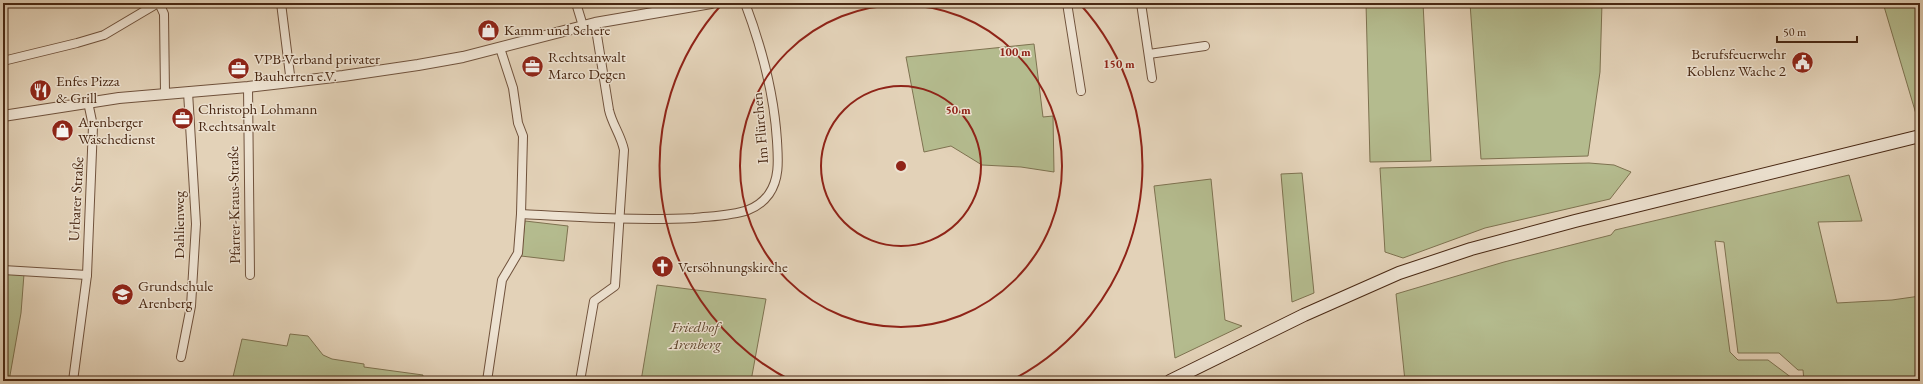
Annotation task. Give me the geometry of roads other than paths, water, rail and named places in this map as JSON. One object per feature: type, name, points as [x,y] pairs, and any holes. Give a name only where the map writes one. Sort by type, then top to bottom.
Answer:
[{"type":"main road","points":[[1170,381],[1304,315],[1399,273],[1471,249],[1575,221],[1920,136]]},
{"type":"street","points":[[3,60],[77,43],[104,35],[159,3],[164,14],[165,93]]},
{"type":"street","points":[[281,3],[291,83]]},
{"type":"street","points":[[576,3],[583,26]]},
{"type":"street","points":[[3,116],[88,102],[165,93],[291,83],[418,65],[500,48],[595,23],[711,3]]},
{"type":"street","name":"Im Flürchen","points":[[522,214],[665,219],[736,213],[756,206],[763,201],[773,188],[778,166],[776,124],[772,90],[760,45],[745,3]]},
{"type":"street","points":[[1067,3],[1081,91]]},
{"type":"street","points":[[1141,3],[1152,78]]},
{"type":"street","points":[[580,381],[594,301],[615,286],[624,150],[620,135],[612,121],[609,110],[595,23]]},
{"type":"street","points":[[1149,54],[1206,46]]},
{"type":"street","points":[[487,381],[502,280],[518,253],[522,214],[522,136],[518,123],[514,88],[500,48]]},
{"type":"street","name":"Pfarrer-Kraus-Straße","points":[[248,87],[250,275]]},
{"type":"street","name":"Dahlienweg","points":[[181,357],[191,306],[196,224],[188,92]]},
{"type":"street","name":"Urbarer Straße","points":[[73,381],[87,274],[93,134],[88,102]]},
{"type":"street","points":[[3,270],[87,274]]},
{"type":"street","points":[[459,381],[468,381]]},
{"type":"place","name":"Kamm und Schere","points":[[489,30]]},
{"type":"place","name":"Berufsfeuerwehr Koblenz Wache 2","points":[[1802,63]]},
{"type":"place","name":"Rechtsanwalt Marco Degen","points":[[532,66]]},
{"type":"place","name":"VPB-Verband privater Bauherren e.V.","points":[[238,68]]},
{"type":"place","name":"Enfes Pizza & Grill","points":[[40,90]]},
{"type":"place","name":"Christoph Lohmann Rechtsanwalt","points":[[183,118]]},
{"type":"place","name":"Arenberger Wäschedienst","points":[[63,131]]},
{"type":"place","name":"Versöhnungskirche","points":[[662,267]]},
{"type":"place","name":"Grundschule Arenberg","points":[[123,295]]},
{"type":"park label","name":"Friedhof Arenberg","points":[[695,336]]}]
